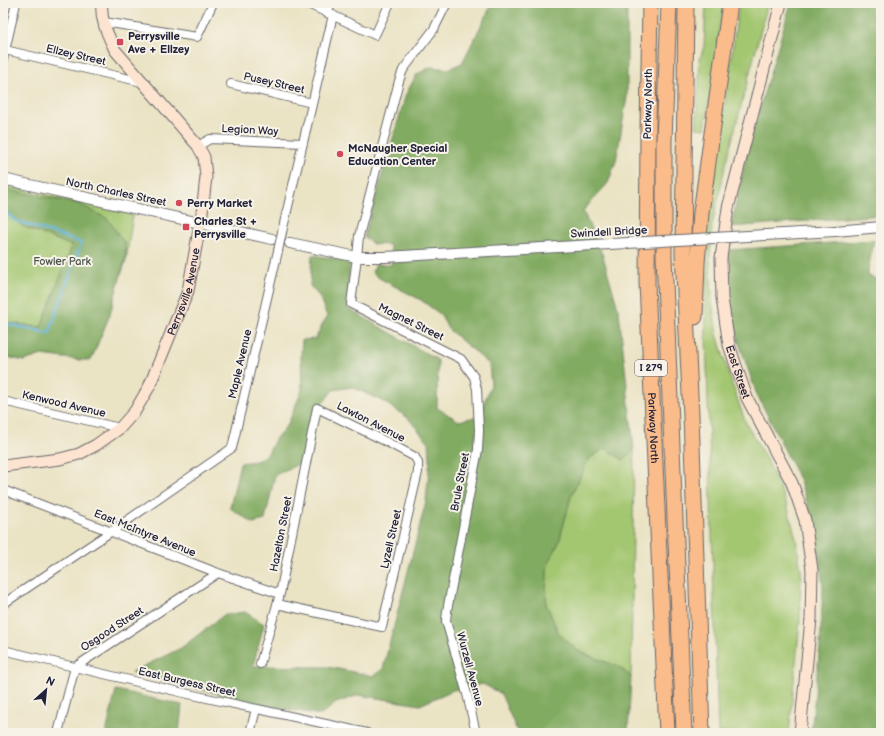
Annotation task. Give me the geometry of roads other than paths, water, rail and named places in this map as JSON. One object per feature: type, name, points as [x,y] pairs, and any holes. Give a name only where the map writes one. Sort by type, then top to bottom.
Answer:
[{"type":"highway","name":"Parkway North","points":[[650,3],[647,283],[667,733]]},
{"type":"highway","points":[[670,3],[664,140],[664,256],[684,733]]},
{"type":"highway","points":[[686,3],[683,253],[691,414],[702,733]]},
{"type":"highway","points":[[691,414],[698,397],[695,312],[701,213],[730,3]]},
{"type":"main road","name":"Perrysville Avenue","points":[[3,466],[60,459],[79,454],[96,445],[120,428],[134,411],[149,387],[188,290],[201,222],[206,177],[204,157],[198,146],[115,50],[107,33],[102,3]]},
{"type":"main road","name":"East Street","points":[[781,3],[728,208],[721,258],[722,298],[729,345],[747,398],[792,483],[805,520],[812,570],[811,619],[800,733]]},
{"type":"street","points":[[3,58],[16,3]]},
{"type":"street","points":[[104,22],[197,37],[212,3]]},
{"type":"street","points":[[306,3],[374,35],[390,3]]},
{"type":"street","name":"Maple Avenue","points":[[3,604],[232,448],[312,103],[332,3]]},
{"type":"street","points":[[290,243],[357,257],[358,236],[398,81],[403,70],[434,29],[447,3]]},
{"type":"street","name":"Ellzey Street","points":[[5,50],[142,82]]},
{"type":"street","name":"Pusey Street","points":[[231,84],[312,103]]},
{"type":"street","name":"Legion Way","points":[[198,146],[210,139],[303,143]]},
{"type":"street","name":"North Charles Street","points":[[3,179],[272,239]]},
{"type":"street","name":"Swindell Bridge","points":[[357,257],[385,257],[881,227]]},
{"type":"street","name":"Magnet Street","points":[[357,257],[351,304],[461,359]]},
{"type":"street","name":"Brule Street","points":[[447,611],[478,450],[479,430],[477,389],[474,378],[461,359]]},
{"type":"street","name":"Kenwood Avenue","points":[[3,401],[120,428]]},
{"type":"street","name":"Lawton Avenue","points":[[318,408],[385,441],[415,458]]},
{"type":"street","name":"Hazelton Street","points":[[260,664],[280,594],[318,408]]},
{"type":"street","name":"Lyzell Street","points":[[277,604],[382,627],[418,472],[418,463],[415,458]]},
{"type":"street","name":"East McIntyre Avenue","points":[[3,490],[218,573],[280,594]]},
{"type":"street","name":"Osgood Street","points":[[58,733],[75,667],[218,573]]},
{"type":"street","name":"Wurzell Avenue","points":[[447,611],[446,622],[448,631],[476,733]]},
{"type":"street","name":"East Burgess Street","points":[[3,650],[367,733]]},
{"type":"street","points":[[250,733],[256,708]]},
{"type":"waterway","points":[[3,209],[14,220],[79,242],[81,244],[49,333],[3,323]]},
{"type":"place","name":"Perrysville Ave + Ellzey","points":[[120,42]]},
{"type":"place","name":"McNaugher Special Education Center","points":[[340,154]]},
{"type":"place","name":"Perry Market","points":[[179,203]]},
{"type":"place","name":"Charles St + Perrysville","points":[[186,227]]},
{"type":"park label","name":"Fowler Park","points":[[62,261]]}]
